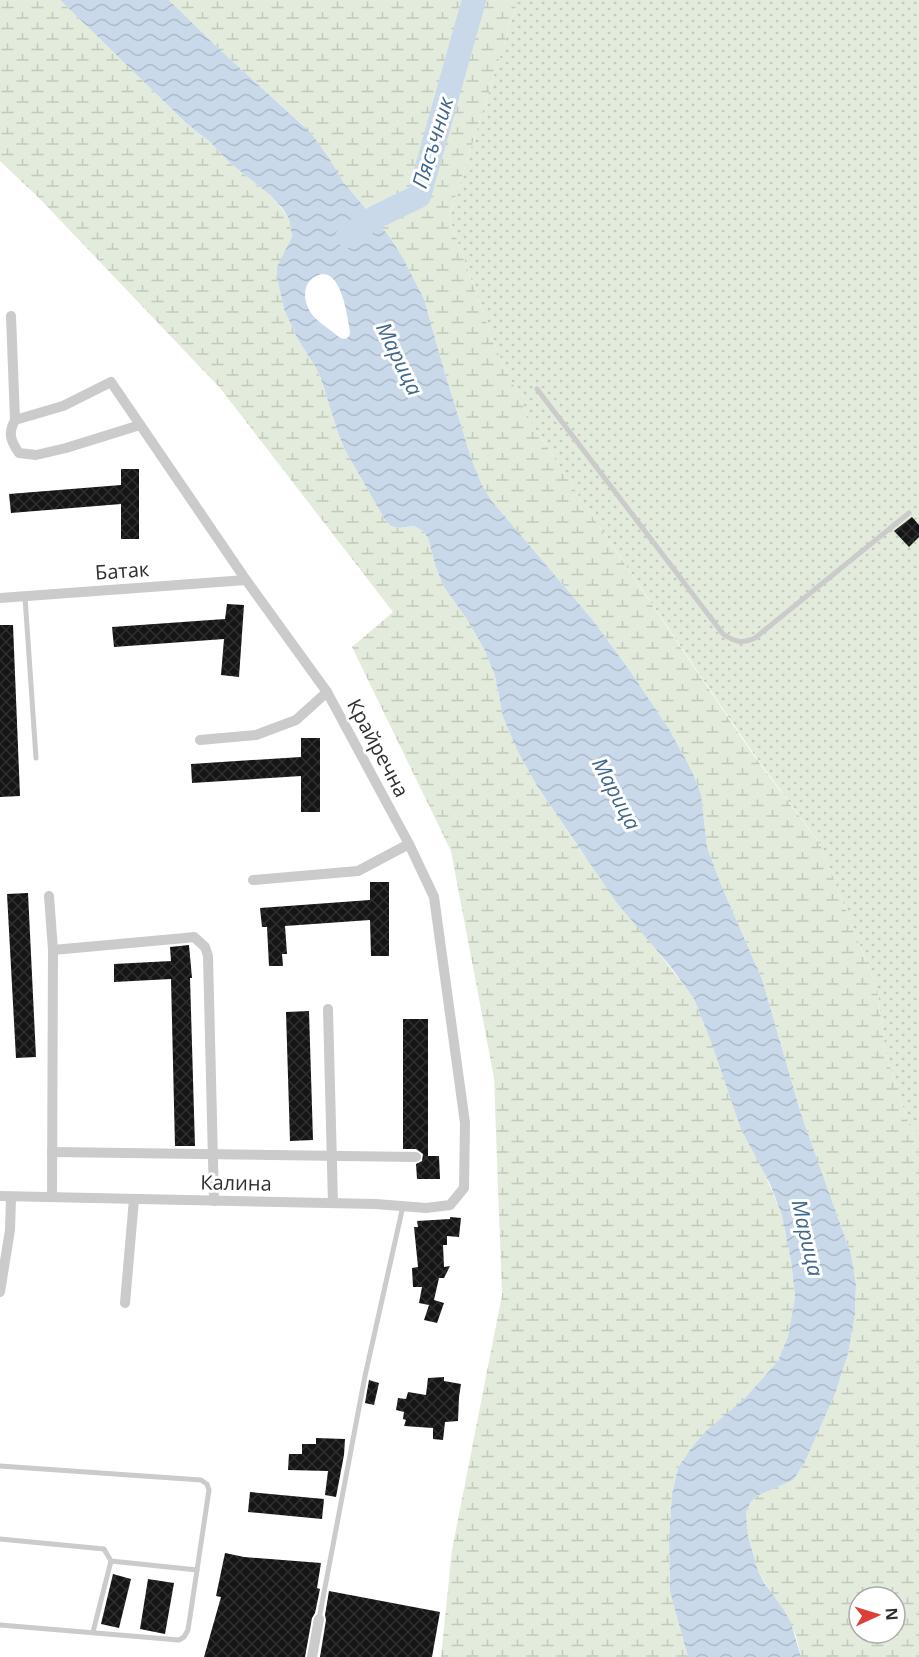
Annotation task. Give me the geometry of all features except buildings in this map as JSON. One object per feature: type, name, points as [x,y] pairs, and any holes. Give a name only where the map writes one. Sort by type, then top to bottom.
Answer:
[{"type":"street","points":[[11,316],[15,420],[10,430],[13,444],[19,453],[36,455],[140,425]]},
{"type":"street","name":"Крайречна","points":[[15,420],[63,406],[111,382],[246,580],[327,692],[409,844],[434,897],[465,1123],[464,1188]]},
{"type":"street","name":"Батак","points":[[0,598],[246,580]]},
{"type":"street","points":[[200,740],[256,735],[296,720],[327,692]]},
{"type":"street","points":[[253,880],[358,871],[409,844]]},
{"type":"street","points":[[49,896],[53,950],[52,1197]]},
{"type":"street","points":[[53,950],[185,938],[194,938],[205,947],[208,956],[214,1201]]},
{"type":"street","points":[[328,1010],[333,1203]]},
{"type":"street","points":[[52,1152],[416,1157]]},
{"type":"street","name":"Калина","points":[[6,1197],[333,1203],[426,1208],[450,1205],[464,1188]]},
{"type":"street","points":[[0,1292],[10,1230],[6,1197]]},
{"type":"street","points":[[124,1303],[134,1199]]},
{"type":"street","points":[[312,1657],[319,1619]]},
{"type":"lane","points":[[537,389],[723,634],[732,640],[746,642],[755,638],[909,513]]},
{"type":"lane","points":[[25,597],[36,758]]},
{"type":"lane","points":[[319,1619],[364,1376],[403,1206]]},
{"type":"lane","points":[[0,1466],[201,1480],[207,1484],[209,1490],[188,1630],[184,1638],[179,1640],[0,1625]]},
{"type":"lane","points":[[0,1539],[104,1549],[111,1562],[93,1632]]},
{"type":"lane","points":[[111,1562],[197,1570]]},
{"type":"green space","points":[[0,0],[60,0],[186,123],[270,195],[289,219],[292,237],[277,278],[284,309],[297,338],[321,379],[345,450],[385,520],[391,526],[398,528],[414,526],[423,531],[428,538],[444,587],[468,621],[485,651],[495,676],[503,717],[518,752],[537,786],[581,851],[694,999],[782,1216],[795,1297],[788,1336],[778,1361],[678,1468],[672,1494],[669,1535],[670,1592],[688,1657],[441,1657],[452,1550],[502,1295],[494,1078],[451,851],[352,647],[393,612],[220,388],[40,199],[0,161]]},
{"type":"green space","points":[[169,0],[518,0],[449,217],[495,346],[530,420],[752,753],[820,844],[877,989],[886,1054],[909,1125],[919,1133],[919,1657],[801,1657],[796,1636],[784,1610],[775,1600],[758,1571],[748,1536],[746,1513],[750,1503],[757,1496],[793,1480],[804,1464],[835,1394],[848,1354],[855,1315],[856,1284],[851,1254],[801,1114],[762,979],[707,847],[701,794],[692,771],[669,729],[592,619],[491,500],[482,485],[471,458],[424,299],[389,236],[344,183],[311,133]]},
{"type":"green space","points":[[518,0],[919,0],[919,1133],[909,1125],[886,1054],[877,989],[820,844],[753,753],[578,495],[530,420],[495,346],[449,217]]},
{"type":"water","name":"Марица","points":[[60,0],[169,0],[311,133],[344,183],[389,236],[424,299],[471,458],[482,485],[491,500],[592,619],[669,729],[692,771],[701,794],[707,847],[762,979],[801,1114],[851,1254],[856,1284],[855,1315],[848,1354],[835,1394],[804,1464],[793,1480],[757,1496],[750,1503],[746,1513],[748,1536],[758,1571],[791,1623],[801,1657],[688,1657],[670,1592],[669,1535],[672,1494],[678,1468],[704,1433],[745,1398],[778,1361],[788,1336],[795,1297],[791,1261],[782,1216],[770,1184],[741,1129],[694,999],[670,966],[617,903],[537,786],[518,752],[503,717],[495,676],[485,651],[468,621],[444,587],[428,538],[423,531],[414,526],[398,528],[391,526],[385,520],[345,450],[321,379],[297,338],[284,309],[277,278],[277,267],[292,237],[289,219],[270,195],[186,123]],"holes":[[[322,274],[329,275],[335,281],[342,295],[350,332],[346,339],[339,337],[318,321],[307,305],[305,299],[307,286],[310,281]]]},
{"type":"waterway","name":"Пясъчник","points":[[348,236],[374,218],[419,196],[474,0]]}]
